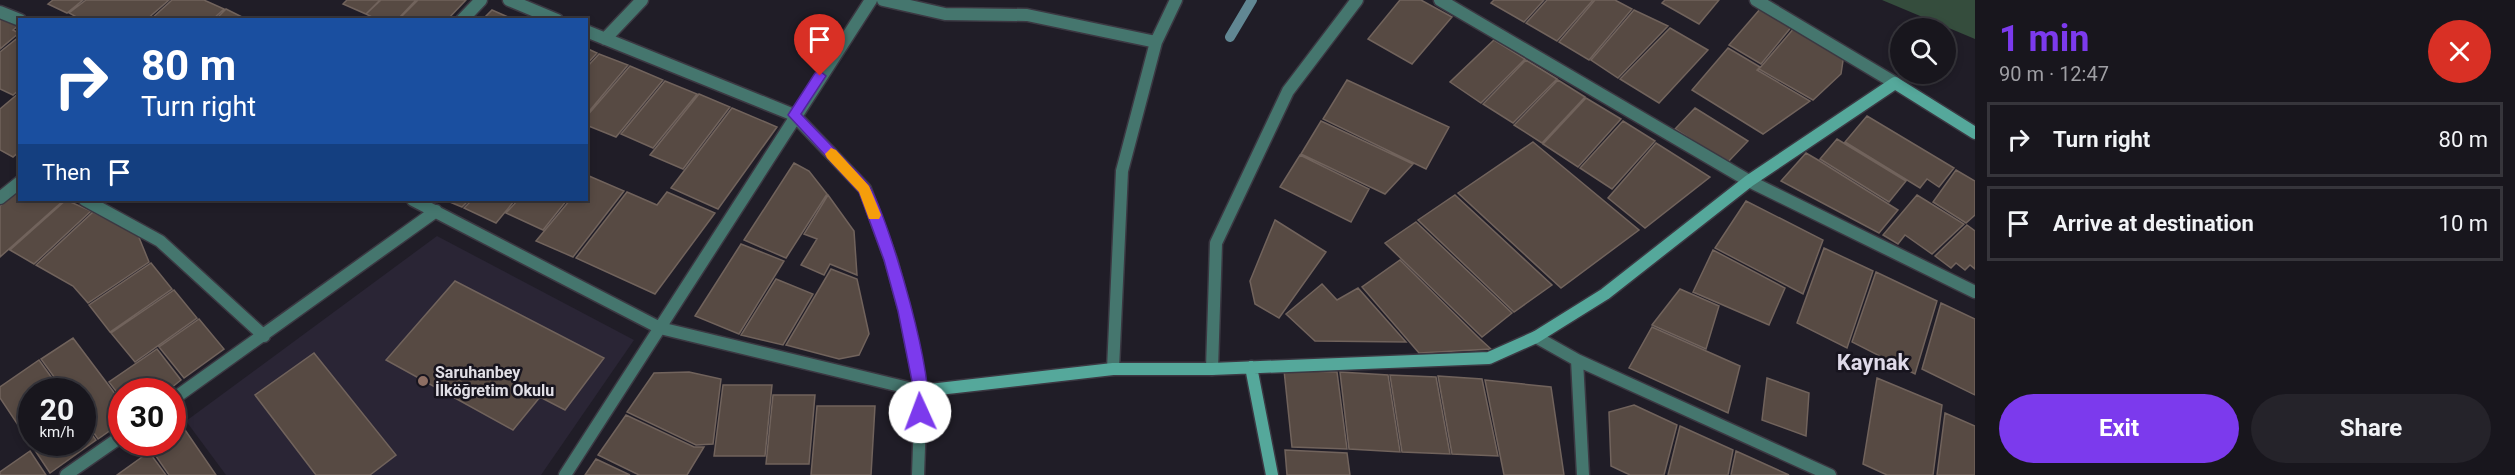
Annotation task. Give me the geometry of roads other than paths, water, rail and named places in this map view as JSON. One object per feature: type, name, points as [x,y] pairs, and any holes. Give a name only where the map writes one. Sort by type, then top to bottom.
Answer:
[{"type":"street","points":[[464,18],[482,0]]},
{"type":"street","points":[[509,0],[552,18]]},
{"type":"street","points":[[605,39],[642,0]]},
{"type":"street","points":[[565,475],[794,115],[871,0]]},
{"type":"street","points":[[883,0],[945,14],[1027,15],[1156,42]]},
{"type":"street","points":[[1113,369],[1122,171],[1156,42],[1176,0]]},
{"type":"street","points":[[1212,369],[1216,243],[1288,91],[1357,0]]},
{"type":"street","points":[[1440,0],[1749,181],[1975,292]]},
{"type":"street","points":[[1756,0],[1890,80]]},
{"type":"street","points":[[0,12],[18,19]]},
{"type":"street","points":[[588,32],[794,115],[865,189],[891,260],[905,311],[921,391],[918,475]]},
{"type":"street","points":[[415,201],[660,328],[921,391],[1113,369],[1212,369],[1489,358],[1536,337],[1605,294],[1749,181],[1894,84]]},
{"type":"street","points":[[1897,84],[1975,133]]},
{"type":"street","points":[[0,198],[18,184]]},
{"type":"street","points":[[87,201],[160,241],[264,336]]},
{"type":"street","points":[[186,390],[436,212]]},
{"type":"street","points":[[1536,337],[1577,360],[1830,475]]},
{"type":"street","points":[[1577,360],[1583,475]]},
{"type":"street","points":[[1251,367],[1272,475]]},
{"type":"street","points":[[66,475],[108,446]]},
{"type":"waterway","points":[[1230,37],[1252,0]]},
{"type":"place","name":"Saruhanbey İlköğretim Okulu","points":[[423,381]]},
{"type":"district","name":"Kaynak","points":[[1873,362]]}]
